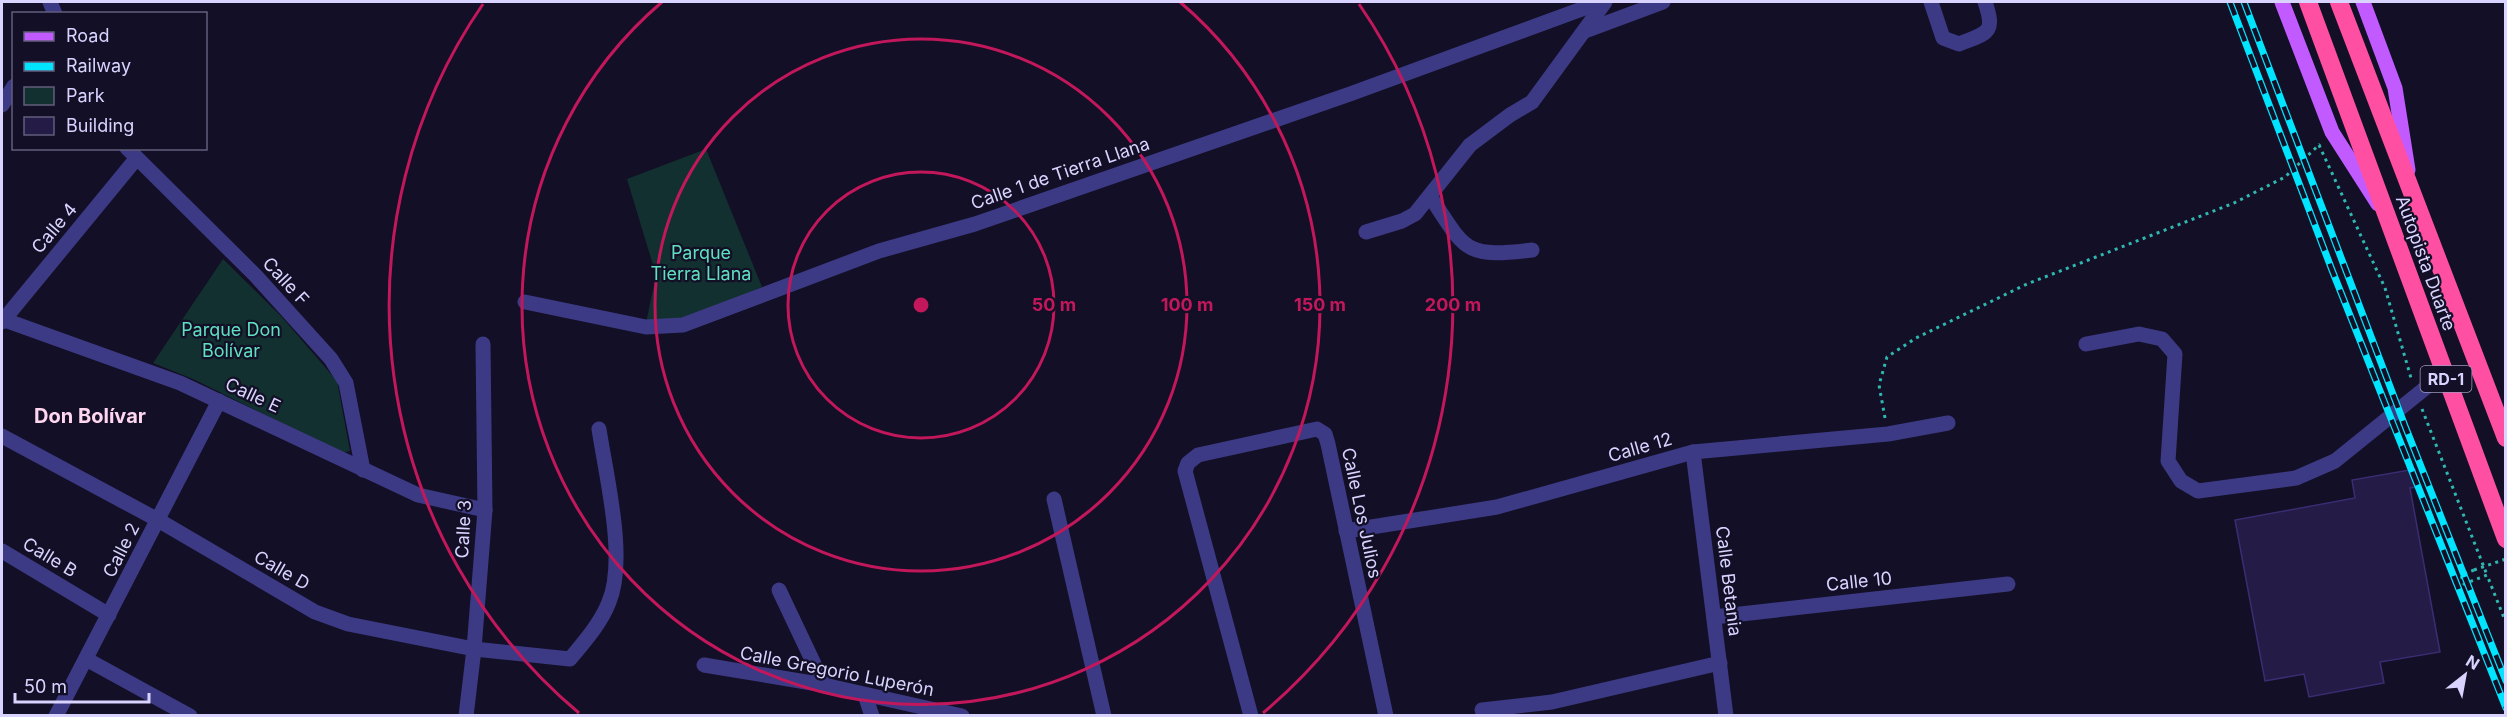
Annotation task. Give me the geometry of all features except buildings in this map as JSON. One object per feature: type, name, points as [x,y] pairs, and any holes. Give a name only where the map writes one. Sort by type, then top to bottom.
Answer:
[{"type":"highway","name":"Autopista Duarte","points":[[2308,2],[2505,539]]},
{"type":"highway","name":"RD-1","points":[[2339,2],[2413,199]]},
{"type":"highway","name":"Autopista Duarte","points":[[2413,199],[2505,438]]},
{"type":"main road","points":[[2282,2],[2332,132],[2387,219]]},
{"type":"main road","name":"Autopista Duarte","points":[[2363,2],[2395,88],[2413,199]]},
{"type":"street","points":[[1366,232],[1415,214],[1470,145],[1510,115],[1532,102],[1585,31],[1603,2]]},
{"type":"street","name":"Calle 1 de Tierra Llana","points":[[525,302],[646,327],[683,325],[879,251],[975,224],[1350,94],[1603,2]]},
{"type":"street","points":[[1585,31],[1663,2]]},
{"type":"street","points":[[1932,2],[1943,38],[1959,44],[1987,33],[1990,18],[1985,2]]},
{"type":"street","points":[[2,105],[12,89]]},
{"type":"street","name":"Calle 4","points":[[2,320],[132,154]]},
{"type":"street","name":"Calle F","points":[[132,154],[256,276],[331,359],[346,383],[363,470]]},
{"type":"street","points":[[1430,196],[1460,240],[1473,249],[1485,254],[1532,250]]},
{"type":"street","name":"Calle E","points":[[2,320],[180,383],[418,495],[485,510]]},
{"type":"street","points":[[2086,344],[2139,334],[2162,339],[2175,354],[2168,461],[2181,481],[2198,492],[2296,478],[2335,461],[2444,373]]},
{"type":"street","name":"Calle 3","points":[[466,716],[474,649],[485,510],[483,344]]},
{"type":"street","name":"Calle 2","points":[[56,716],[219,401]]},
{"type":"street","name":"Calle 12","points":[[1346,531],[1497,507],[1692,452],[1888,434],[1948,423]]},
{"type":"street","name":"Calle D","points":[[2,436],[158,520],[315,612],[348,624],[474,649],[570,659],[588,637],[609,603],[616,577],[617,550],[598,429]]},
{"type":"street","name":"Calle Los Julios","points":[[1251,716],[1185,471],[1188,463],[1198,455],[1317,429],[1325,434],[1328,444],[1386,716]]},
{"type":"street","name":"Calle Betania","points":[[1692,452],[1726,716]]},
{"type":"street","points":[[1054,499],[1104,716]]},
{"type":"street","name":"Calle B","points":[[2,551],[109,615]]},
{"type":"street","name":"Calle 10","points":[[1714,617],[2008,584]]},
{"type":"street","points":[[779,590],[824,685]]},
{"type":"street","points":[[86,659],[190,716]]},
{"type":"street","points":[[1482,710],[1552,702],[1720,663]]},
{"type":"street","name":"Calle Gregorio Luperón","points":[[704,665],[824,685],[962,716]]},
{"type":"street","points":[[865,695],[872,716]]},
{"type":"path","points":[[1888,434],[1879,385],[1887,357],[1917,338],[2027,284],[2234,203],[2285,177],[2332,132]]},
{"type":"path","points":[[2319,145],[2385,288],[2417,395],[2505,623]]},
{"type":"path","points":[[2487,575],[2464,584],[2461,575],[2505,559]]},
{"type":"green space","name":"Parque Tierra Llana","points":[[706,149],[762,287],[687,319],[646,323],[656,275],[627,179]]},
{"type":"green space","name":"Parque Don Bolívar","points":[[223,259],[281,316],[337,381],[350,451],[342,453],[193,379],[153,363]]},
{"type":"railway","points":[[2230,2],[2332,270],[2506,708]]},
{"type":"railway","points":[[2244,2],[2405,426],[2506,681]]},
{"type":"district","name":"Don Bolívar","points":[[90,416]]}]
